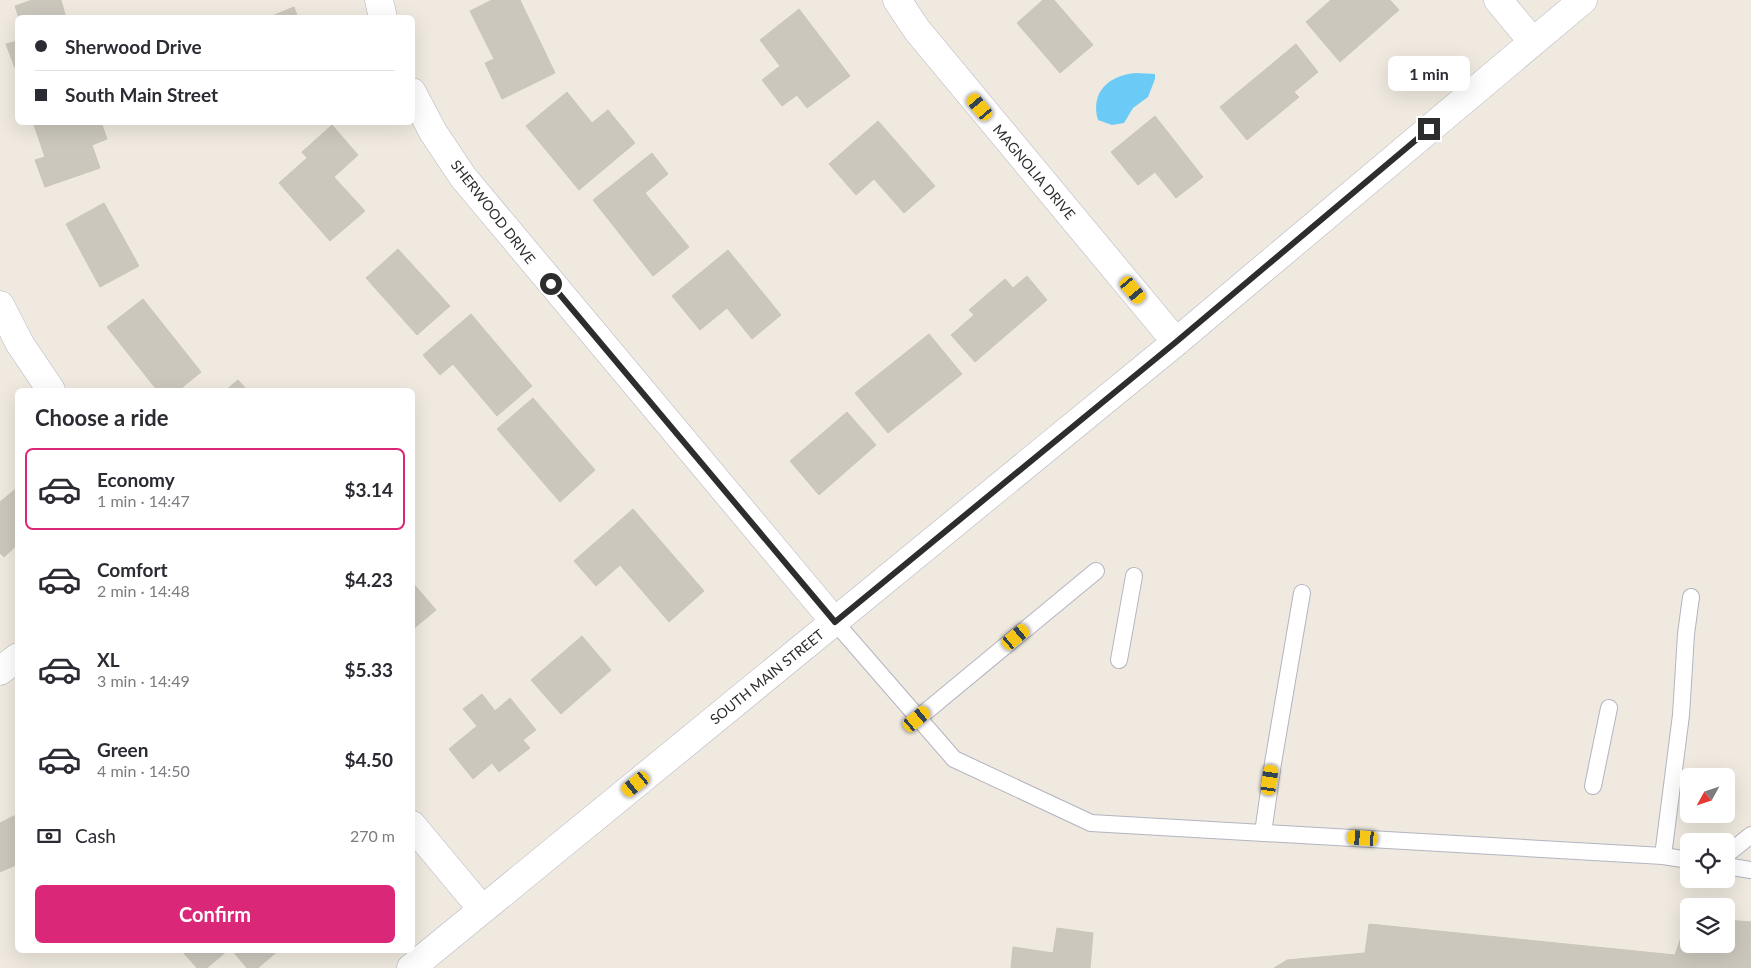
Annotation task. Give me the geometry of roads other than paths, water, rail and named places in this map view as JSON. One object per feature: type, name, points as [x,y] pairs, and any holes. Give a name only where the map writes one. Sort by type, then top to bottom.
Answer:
[{"type":"street","points":[[378,0],[382,15]]},
{"type":"street","name":"MAGNOLIA DRIVE","points":[[897,0],[916,30],[1176,342]]},
{"type":"street","points":[[1498,0],[1533,42]]},
{"type":"street","name":"SOUTH MAIN STREET","points":[[411,968],[1176,342],[1583,0]]},
{"type":"street","name":"SHERWOOD DRIVE","points":[[415,98],[433,132],[463,177],[835,622]]},
{"type":"street","points":[[0,305],[20,344],[50,388]]},
{"type":"street","points":[[0,671],[15,658]]},
{"type":"street","points":[[415,829],[482,909]]},
{"type":"lane","points":[[917,719],[1096,571]]},
{"type":"lane","points":[[1119,660],[1134,576]]},
{"type":"lane","points":[[1263,833],[1272,763],[1302,593]]},
{"type":"lane","points":[[1662,856],[1681,716],[1686,634],[1691,596]]},
{"type":"lane","points":[[835,622],[917,719],[954,759],[1091,823],[1662,856],[1680,859]]},
{"type":"lane","points":[[1593,786],[1609,708]]},
{"type":"lane","points":[[1735,848],[1751,835]]},
{"type":"lane","points":[[1735,867],[1751,870]]},
{"type":"water","points":[[1126,74],[1155,74],[1148,97],[1133,108],[1124,123],[1112,125],[1098,120],[1096,110],[1099,93],[1110,81]]}]
